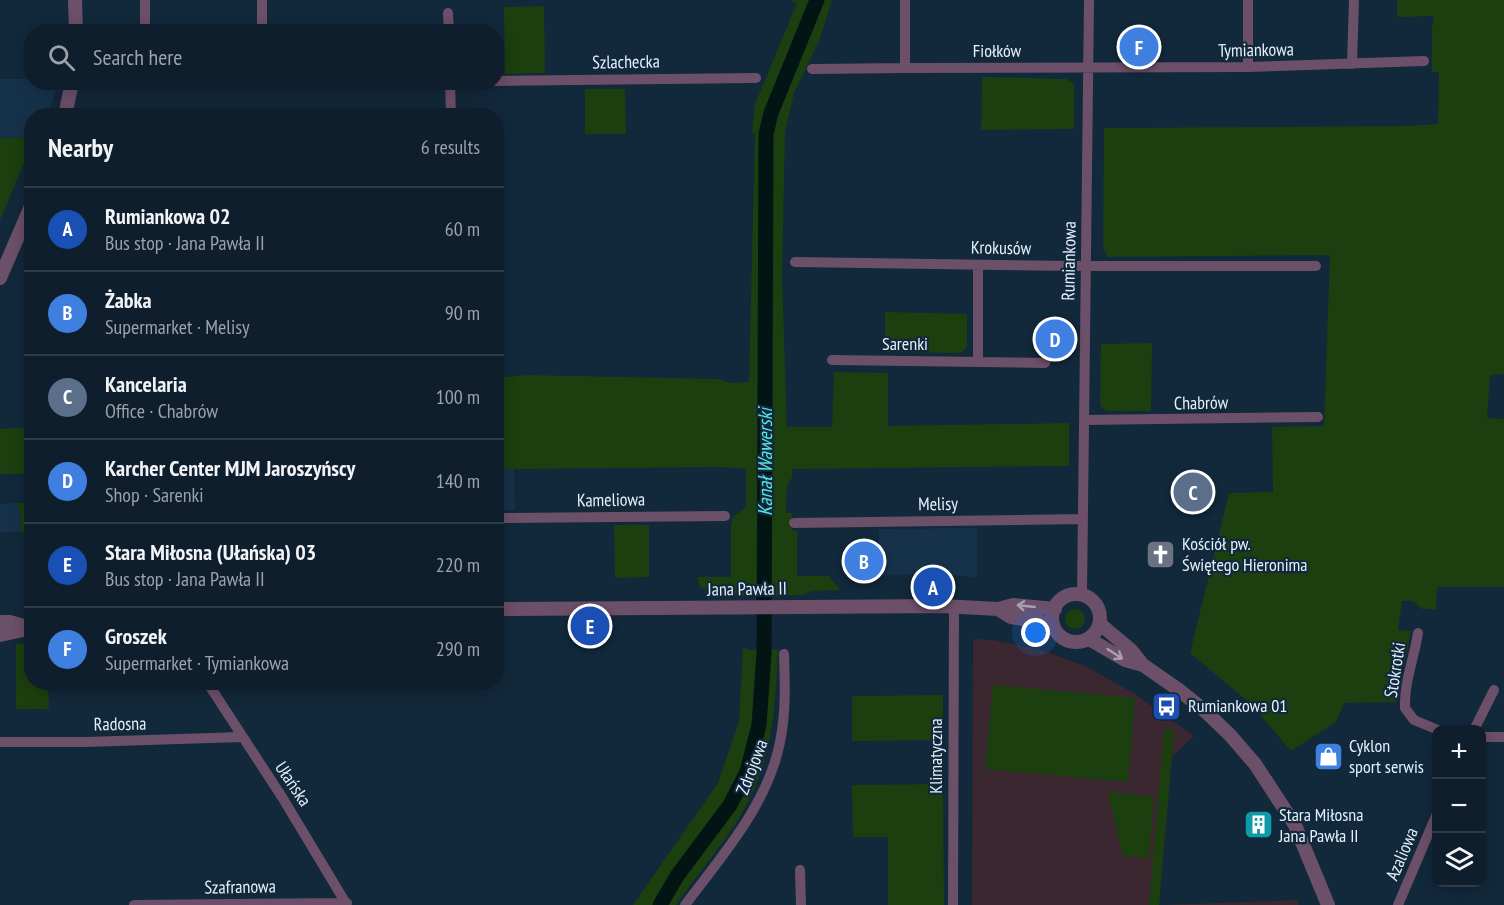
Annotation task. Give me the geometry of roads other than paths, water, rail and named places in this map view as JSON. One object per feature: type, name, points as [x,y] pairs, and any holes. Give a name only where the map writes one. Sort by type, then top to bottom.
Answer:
[{"type":"street","points":[[75,0],[76,24]]},
{"type":"street","points":[[145,0],[145,24]]},
{"type":"street","points":[[262,0],[262,24]]},
{"type":"street","points":[[905,0],[905,68]]},
{"type":"street","name":"Rumiankowa","points":[[1082,595],[1089,0]]},
{"type":"street","points":[[1248,0],[1248,68]]},
{"type":"street","points":[[1352,64],[1354,0]]},
{"type":"street","points":[[448,13],[448,24]]},
{"type":"street","name":"Tymiankowa","points":[[1088,67],[1248,68],[1424,61]]},
{"type":"street","name":"Fiołków","points":[[812,69],[1088,67]]},
{"type":"street","name":"Szlachecka","points":[[504,81],[756,78]]},
{"type":"street","points":[[67,108],[71,90]]},
{"type":"street","points":[[450,90],[451,108]]},
{"type":"street","points":[[0,278],[4,260],[24,220]]},
{"type":"street","name":"Krokusów","points":[[795,262],[1316,266]]},
{"type":"street","points":[[978,265],[978,361]]},
{"type":"street","name":"Sarenki","points":[[832,360],[1045,363]]},
{"type":"street","name":"Chabrów","points":[[1084,420],[1318,417]]},
{"type":"street","name":"Kameliowa","points":[[504,518],[726,516]]},
{"type":"street","name":"Melisy","points":[[794,523],[1083,519]]},
{"type":"street","points":[[1082,595],[1094,603],[1098,609],[1100,624],[1089,639],[1074,642],[1067,640],[1056,631],[1053,624],[1055,609],[1066,597],[1082,595]]},
{"type":"street","name":"Jana Pawła II","points":[[504,609],[954,606],[998,609],[1013,605],[1055,609]]},
{"type":"street","name":"Klimatyczna","points":[[953,905],[954,606]]},
{"type":"street","name":"Jana Pawła II","points":[[998,609],[1011,617],[1053,624]]},
{"type":"street","points":[[0,622],[24,625]]},
{"type":"street","points":[[1100,624],[1131,650],[1143,665],[1205,711],[1255,764],[1295,825],[1327,904]]},
{"type":"street","points":[[0,635],[24,629]]},
{"type":"street","name":"Stokrotki","points":[[1418,633],[1407,678],[1405,708],[1414,720],[1432,727]]},
{"type":"street","points":[[1089,639],[1125,660],[1143,665]]},
{"type":"street","name":"Zdrojowa","points":[[685,905],[732,842],[763,794],[780,743],[785,698],[784,654]]},
{"type":"street","name":"Ułańska","points":[[212,690],[282,797],[347,904]]},
{"type":"street","points":[[1476,725],[1494,690]]},
{"type":"street","name":"Radosna","points":[[0,741],[86,742],[241,737]]},
{"type":"street","points":[[1486,737],[1504,737]]},
{"type":"street","name":"Azaliowa","points":[[1398,905],[1432,827]]},
{"type":"street","points":[[800,870],[801,905]]},
{"type":"street","name":"Szafranowa","points":[[134,905],[347,904]]},
{"type":"waterway","name":"Kanał Wawerski","points":[[660,905],[677,876],[730,805],[747,772],[759,725],[764,653],[766,134],[771,113],[817,0]]},
{"type":"place","name":"Groszek","points":[[1139,47]]},
{"type":"place","name":"Karcher Center MJM Jaroszyńscy","points":[[1055,339]]},
{"type":"place","name":"Kancelaria","points":[[1193,492]]},
{"type":"place","name":"Kościół pw. Świętego Hieronima","points":[[1161,554]]},
{"type":"place","name":"Żabka","points":[[864,561]]},
{"type":"place","name":"Rumiankowa 02","points":[[933,587]]},
{"type":"place","name":"Stara Miłosna (Ułańska) 03","points":[[590,626]]},
{"type":"place","name":"Rumiankowa 01","points":[[1167,706]]},
{"type":"place","name":"Cyklon sport serwis","points":[[1328,756]]},
{"type":"place","name":"Stara Miłosna Jana Pawła II","points":[[1258,825]]}]
